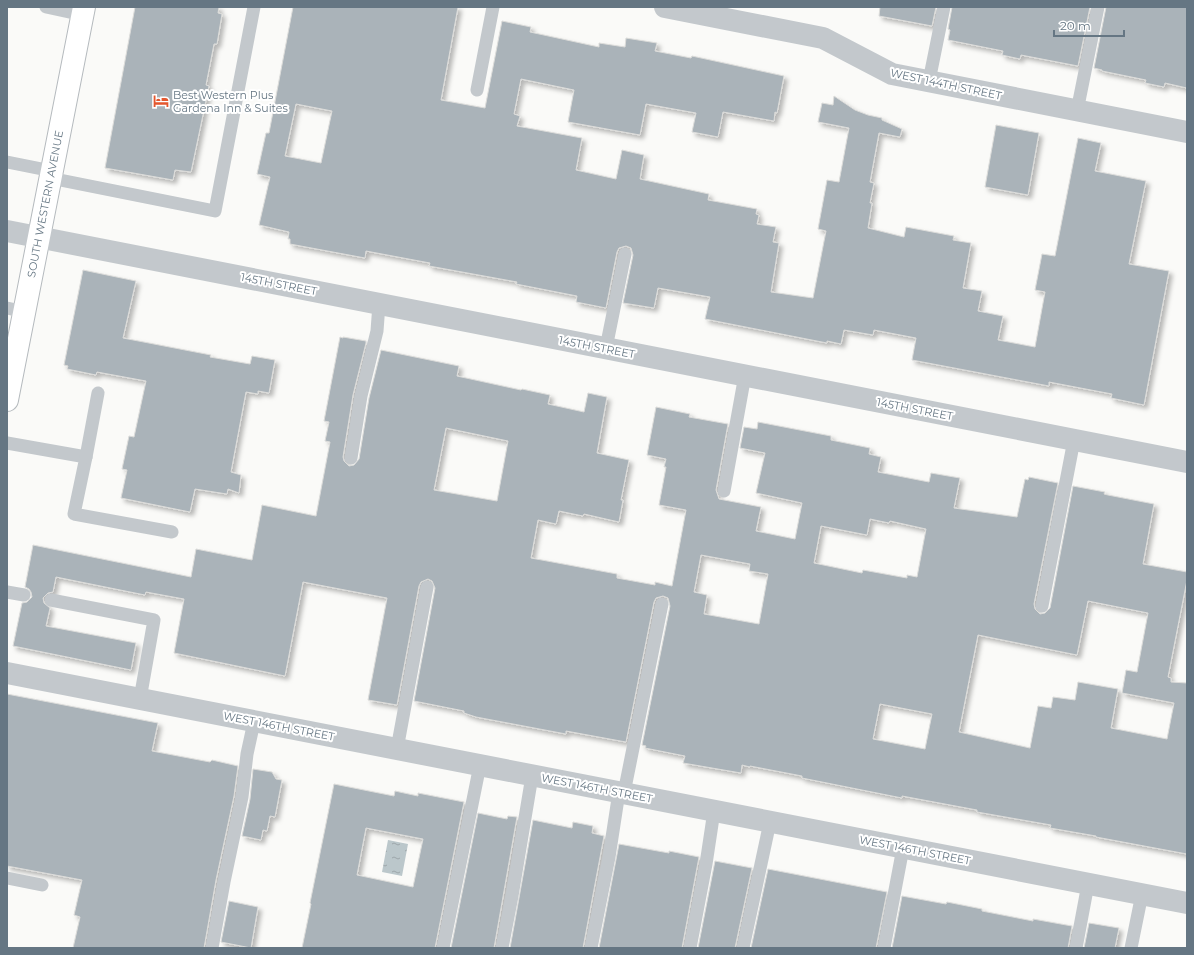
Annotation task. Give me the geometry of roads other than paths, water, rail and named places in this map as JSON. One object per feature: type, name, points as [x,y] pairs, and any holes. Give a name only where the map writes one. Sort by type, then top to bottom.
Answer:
[{"type":"main road","name":"SOUTH WESTERN AVENUE","points":[[7,400],[16,310],[39,237],[83,11]]},
{"type":"street","name":"WEST 144TH STREET","points":[[664,7],[823,38],[892,74],[1187,132]]},
{"type":"street","name":"145TH STREET","points":[[7,231],[1187,462]]},
{"type":"street","name":"WEST 146TH STREET","points":[[7,674],[1187,903]]},
{"type":"lane","points":[[46,7],[83,11]]},
{"type":"lane","points":[[7,162],[51,174],[215,211],[254,7]]},
{"type":"lane","points":[[477,90],[493,7]]},
{"type":"lane","points":[[929,81],[944,7]]},
{"type":"lane","points":[[1077,111],[1098,7]]},
{"type":"lane","points":[[606,348],[625,254]]},
{"type":"lane","points":[[351,458],[362,396],[377,331],[379,304]]},
{"type":"lane","points":[[724,491],[745,375]]},
{"type":"lane","points":[[98,393],[74,514],[172,532]]},
{"type":"lane","points":[[1042,606],[1074,440]]},
{"type":"lane","points":[[7,442],[86,457]]},
{"type":"lane","points":[[397,749],[427,587]]},
{"type":"lane","points":[[7,592],[24,595]]},
{"type":"lane","points":[[51,600],[154,620],[140,699]]},
{"type":"lane","points":[[591,948],[662,604]]},
{"type":"lane","points":[[212,948],[242,797],[247,754],[254,722]]},
{"type":"lane","points":[[443,948],[480,766]]},
{"type":"lane","points":[[502,948],[532,776]]},
{"type":"lane","points":[[690,948],[706,864],[714,811]]},
{"type":"lane","points":[[743,948],[770,822]]},
{"type":"lane","points":[[884,948],[903,848]]},
{"type":"lane","points":[[7,878],[42,885]]},
{"type":"lane","points":[[1076,948],[1088,884]]},
{"type":"lane","points":[[1131,948],[1142,894]]},
{"type":"water","points":[[388,840],[408,844],[402,876],[382,872]]},
{"type":"place","name":"Best Western Plus Gardena Inn & Suites","points":[[161,101]]}]
